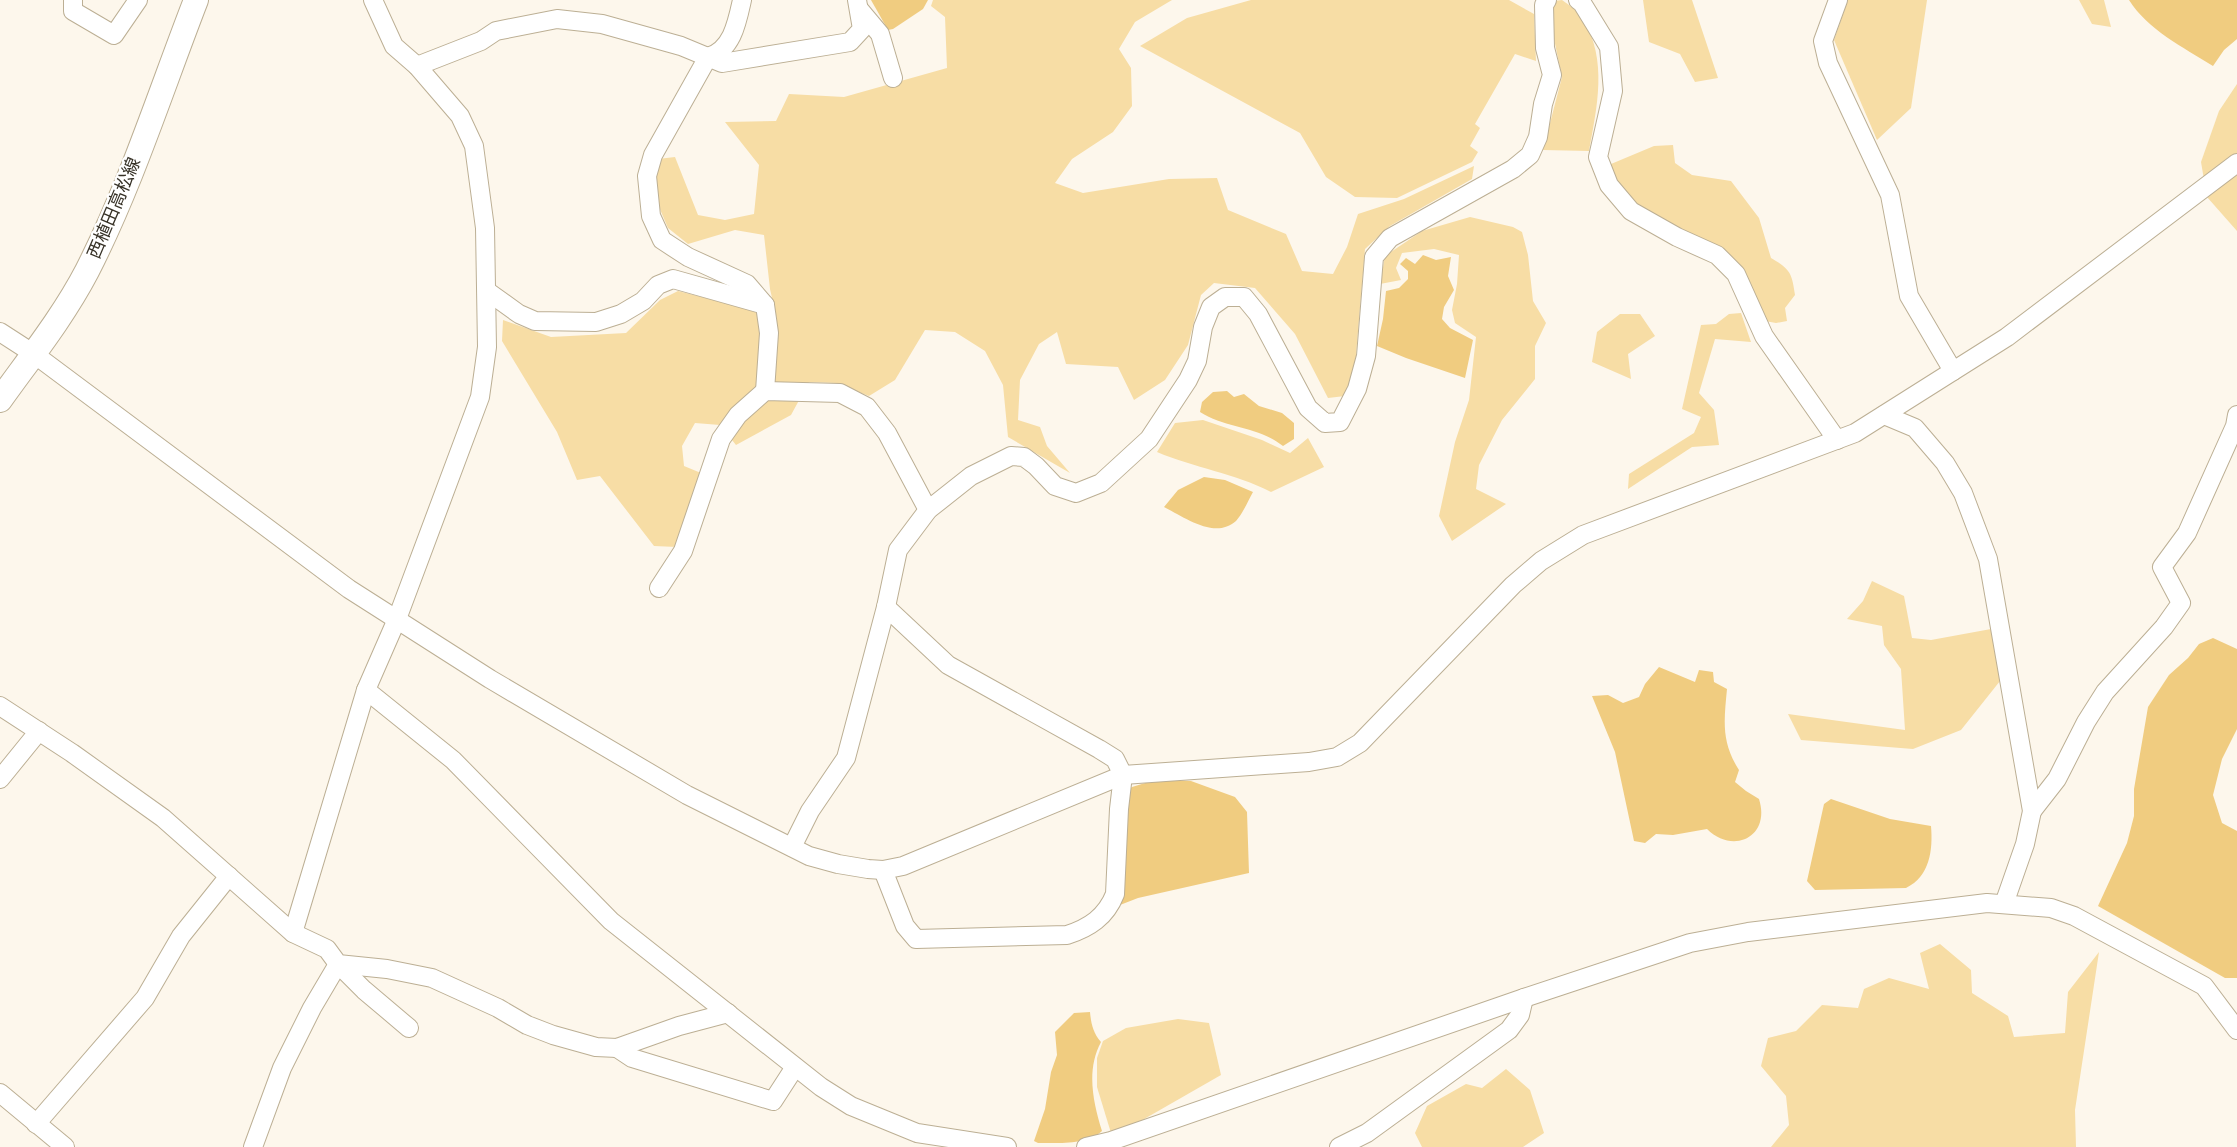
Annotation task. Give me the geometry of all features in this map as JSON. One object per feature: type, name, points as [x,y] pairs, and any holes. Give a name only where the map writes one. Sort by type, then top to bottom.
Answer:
[{"type":"main road","name":"西植田高松線","points":[[0,399],[67,306],[109,224],[196,0]]},
{"type":"street","points":[[73,0],[73,11],[114,35],[138,0]]},
{"type":"street","points":[[293,933],[366,690],[397,620],[480,397],[487,347],[485,228],[474,146],[460,116],[417,66],[394,45],[373,0]]},
{"type":"street","points":[[742,0],[732,36],[720,53],[708,57],[653,155],[647,176],[651,216],[662,240],[688,257],[747,284],[765,305],[769,333],[765,391]]},
{"type":"street","points":[[792,847],[810,811],[846,758],[886,607],[898,550],[928,510],[971,476],[1011,456],[1024,457],[1055,486],[1076,493],[1101,483],[1149,439],[1188,380],[1197,361],[1203,327],[1211,307],[1225,297],[1244,297],[1258,314],[1308,408],[1325,423],[1340,422],[1357,389],[1366,356],[1374,257],[1390,238],[1513,169],[1530,155],[1538,137],[1543,104],[1552,75],[1545,48],[1544,5],[1547,0]]},
{"type":"street","points":[[1838,0],[1823,41],[1828,63],[1890,195],[1909,296],[1953,371]]},
{"type":"street","points":[[417,66],[482,41],[496,31],[556,19],[602,24],[681,46],[722,63],[850,42],[862,29],[858,4]]},
{"type":"street","points":[[858,4],[880,34],[893,78]]},
{"type":"street","points":[[1586,4],[1610,47],[1613,91],[1598,157],[1609,185],[1631,211],[1677,237],[1717,255],[1736,274],[1764,336],[1837,440]]},
{"type":"street","points":[[0,332],[34,354],[349,589],[490,679],[687,795],[809,856],[838,864],[883,870],[903,866],[1123,775],[1309,762],[1337,757],[1360,743],[1513,585],[1541,561],[1582,535],[1855,434],[2007,337],[2237,164]]},
{"type":"street","points":[[487,291],[519,314],[535,321],[596,322],[621,314],[643,301],[658,285],[673,279],[765,305]]},
{"type":"street","points":[[659,588],[683,551],[721,439],[738,415],[765,391],[840,393],[867,407],[886,433],[928,510]]},
{"type":"street","points":[[1884,415],[1915,428],[1945,464],[1963,493],[1988,559],[2032,811],[2025,844],[2004,904]]},
{"type":"street","points":[[2032,811],[2057,779],[2104,692],[2164,627],[2181,603],[2162,567],[2187,533],[2235,426],[2237,415]]},
{"type":"street","points":[[883,870],[905,926],[916,939],[1067,935],[1085,930],[1111,905],[1115,894],[1123,775],[1115,759],[948,665],[886,607]]},
{"type":"street","points":[[366,690],[453,760],[611,921],[821,1087],[850,1106],[917,1132],[1007,1147]]},
{"type":"street","points":[[0,706],[163,818],[293,933],[327,949],[338,964],[364,990],[409,1028]]},
{"type":"street","points":[[0,779],[39,731]]},
{"type":"street","points":[[36,1124],[145,998],[180,936],[229,876]]},
{"type":"street","points":[[1086,1147],[1119,1144],[1524,998],[1690,943],[1759,931],[1987,903],[2051,908],[2074,916],[2204,986],[2237,1030]]},
{"type":"street","points":[[338,964],[387,969],[432,978],[498,1008],[527,1025],[596,1047],[617,1048],[679,1026],[728,1013]]},
{"type":"street","points":[[253,1147],[282,1068],[312,1008],[338,964]]},
{"type":"street","points":[[1339,1147],[1367,1133],[1509,1030],[1520,1015],[1524,998]]},
{"type":"street","points":[[617,1048],[632,1059],[773,1101],[795,1067]]},
{"type":"street","points":[[0,1093],[65,1147]]},
{"type":"shaded area","points":[[871,0],[928,0],[923,9],[888,30]]},
{"type":"shaded area","points":[[933,0],[1172,0],[1135,22],[1119,49],[1131,68],[1132,106],[1113,132],[1072,159],[1055,183],[1083,193],[1169,179],[1217,178],[1228,210],[1286,234],[1302,271],[1333,274],[1347,247],[1358,214],[1404,199],[1474,166],[1472,179],[1390,226],[1365,249],[1355,367],[1345,396],[1328,398],[1295,334],[1255,288],[1214,283],[1201,295],[1188,345],[1165,380],[1134,400],[1118,367],[1066,364],[1057,332],[1039,344],[1020,380],[1018,420],[1040,427],[1047,446],[1070,473],[1008,437],[1003,385],[985,351],[955,332],[925,330],[895,380],[869,396],[836,383],[809,382],[791,415],[736,445],[720,425],[695,423],[682,446],[684,466],[701,473],[677,547],[654,546],[600,476],[577,480],[557,432],[502,341],[503,320],[551,337],[626,333],[660,300],[678,291],[738,306],[777,320],[770,289],[764,235],[735,230],[688,244],[668,228],[653,193],[658,159],[675,157],[698,215],[725,220],[754,214],[759,165],[725,122],[776,121],[789,94],[844,97],[947,68],[945,17],[931,6]]},
{"type":"shaded area","points":[[1251,0],[1509,0],[1534,14],[1536,61],[1515,54],[1475,124],[1480,128],[1470,146],[1478,152],[1472,162],[1397,198],[1355,197],[1326,177],[1300,133],[1140,46],[1187,18]]},
{"type":"shaded area","points":[[1562,0],[1583,19],[1596,51],[1597,101],[1589,151],[1543,150],[1562,77],[1554,39],[1554,1]]},
{"type":"shaded area","points":[[1643,0],[1692,0],[1718,78],[1695,82],[1680,54],[1649,42]]},
{"type":"shaded area","points":[[1848,0],[1927,0],[1911,108],[1877,140],[1834,40]]},
{"type":"shaded area","points":[[2079,0],[2104,0],[2111,27],[2092,24]]},
{"type":"shaded area","points":[[2129,0],[2237,0],[2237,39],[2224,50],[2213,66],[2156,29]]},
{"type":"shaded area","points":[[2237,84],[2237,231],[2207,197],[2201,162],[2219,111]]},
{"type":"shaded area","points":[[1673,145],[1675,163],[1692,175],[1731,181],[1759,218],[1771,258],[1789,272],[1793,281],[1795,295],[1785,308],[1787,321],[1776,323],[1765,321],[1740,271],[1638,208],[1614,186],[1611,164],[1654,146]]},
{"type":"shaded area","points":[[1470,217],[1513,227],[1522,232],[1528,255],[1533,301],[1546,323],[1535,346],[1535,379],[1502,420],[1479,465],[1476,489],[1506,504],[1452,541],[1439,516],[1455,442],[1469,400],[1476,337],[1455,323],[1452,310],[1459,255],[1434,249],[1402,253],[1396,268],[1401,280],[1380,284],[1385,256],[1422,231]]},
{"type":"shaded area","points":[[1423,255],[1436,260],[1451,257],[1448,276],[1454,290],[1444,307],[1442,319],[1450,328],[1473,340],[1465,378],[1377,346],[1386,291],[1399,288],[1408,279],[1408,271],[1400,264],[1406,258],[1415,264]]},
{"type":"shaded area","points":[[1741,313],[1751,342],[1715,339],[1699,393],[1714,410],[1719,445],[1692,447],[1628,489],[1629,474],[1694,433],[1701,417],[1682,409],[1701,325],[1716,324],[1729,314]]},
{"type":"shaded area","points":[[1620,314],[1640,314],[1655,336],[1628,354],[1631,379],[1592,362],[1597,332]]},
{"type":"shaded area","points":[[1227,391],[1234,397],[1244,394],[1259,406],[1282,413],[1294,423],[1294,439],[1283,446],[1262,434],[1220,422],[1200,412],[1202,402],[1213,392]]},
{"type":"shaded area","points":[[1203,420],[1262,440],[1290,453],[1308,438],[1324,467],[1271,492],[1243,480],[1157,452],[1175,423]]},
{"type":"shaded area","points":[[1204,477],[1225,480],[1253,492],[1239,518],[1228,526],[1209,528],[1164,507],[1178,490]]},
{"type":"shaded area","points":[[1872,581],[1904,596],[1912,638],[1931,640],[1991,629],[2000,681],[1961,730],[1913,749],[1801,740],[1788,714],[1905,730],[1901,669],[1884,645],[1882,626],[1847,619],[1863,601]]},
{"type":"shaded area","points":[[2213,638],[2237,649],[2237,729],[2222,759],[2213,795],[2222,823],[2237,831],[2237,978],[2225,978],[2098,906],[2127,843],[2134,816],[2134,789],[2148,707],[2169,675],[2188,658],[2199,644]]},
{"type":"shaded area","points":[[1659,667],[1695,682],[1699,670],[1713,672],[1714,682],[1727,689],[1725,731],[1729,750],[1739,770],[1735,782],[1759,799],[1761,812],[1760,823],[1755,832],[1747,838],[1728,841],[1717,837],[1707,829],[1673,835],[1656,834],[1645,843],[1634,841],[1615,752],[1592,696],[1608,695],[1623,703],[1639,697],[1645,684]]},
{"type":"shaded area","points":[[1155,780],[1191,781],[1235,797],[1247,812],[1249,873],[1138,898],[1120,905],[1126,792],[1132,787]]},
{"type":"shaded area","points":[[1831,799],[1890,819],[1931,826],[1930,853],[1920,877],[1906,888],[1815,890],[1807,881],[1824,804]]},
{"type":"shaded area","points":[[1940,944],[1971,970],[1972,993],[2008,1016],[2014,1037],[2065,1033],[2068,992],[2099,952],[2075,1110],[2076,1147],[1771,1147],[1789,1125],[1786,1096],[1761,1066],[1768,1038],[1796,1031],[1822,1005],[1858,1008],[1864,989],[1889,978],[1929,989],[1920,953]]},
{"type":"shaded area","points":[[1090,1012],[1093,1028],[1101,1042],[1096,1053],[1092,1086],[1102,1131],[1080,1141],[1038,1143],[1034,1141],[1045,1109],[1051,1072],[1057,1055],[1055,1032],[1074,1013]]},
{"type":"shaded area","points":[[1178,1019],[1209,1023],[1221,1075],[1132,1126],[1111,1133],[1097,1087],[1097,1058],[1103,1041],[1126,1028]]},
{"type":"shaded area","points":[[1506,1069],[1530,1090],[1544,1133],[1523,1147],[1422,1147],[1415,1133],[1427,1106],[1466,1084],[1482,1088]]}]
